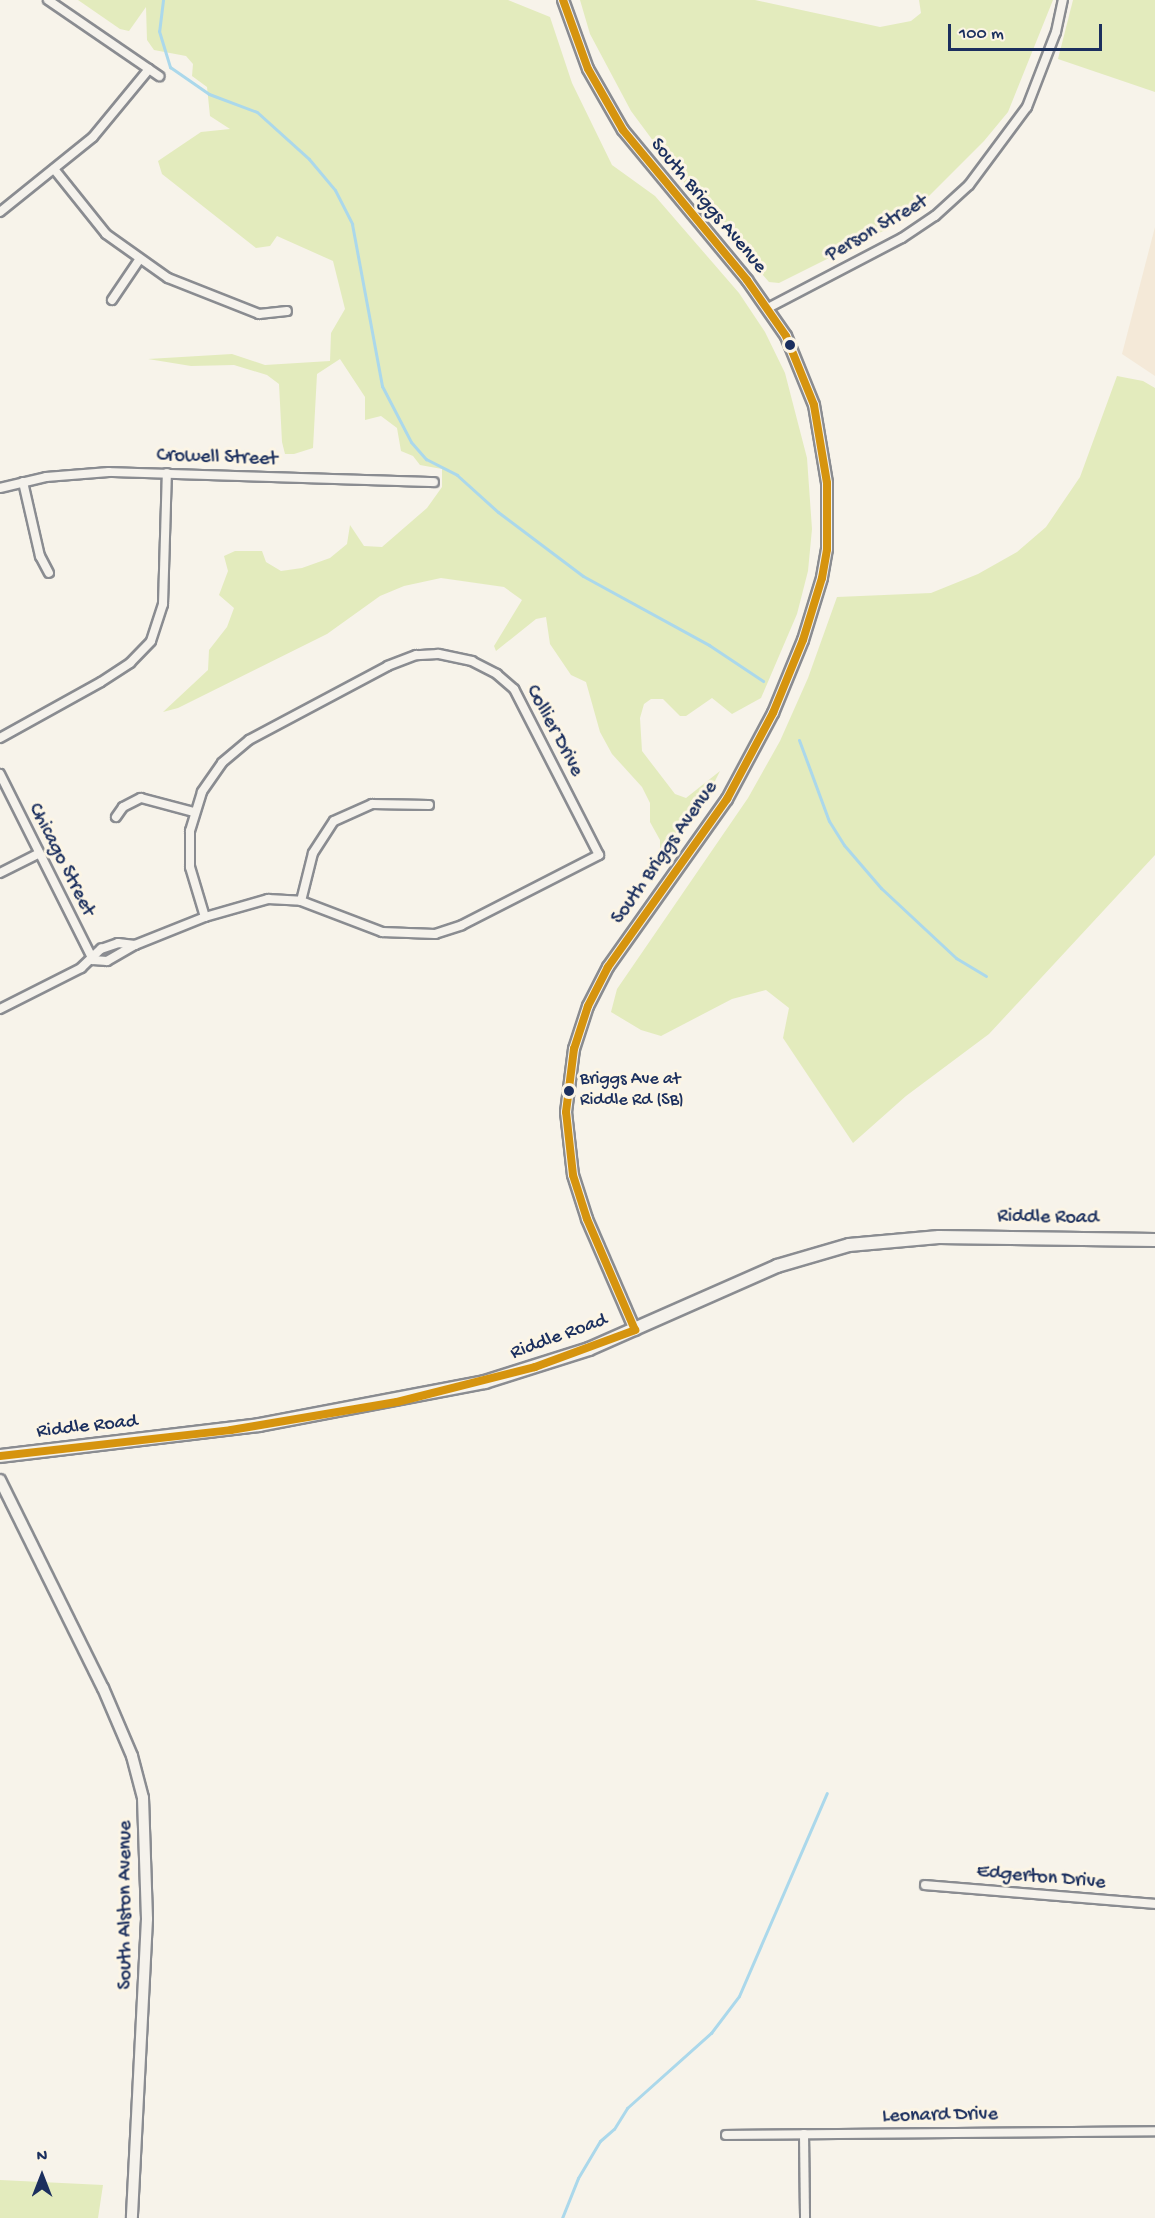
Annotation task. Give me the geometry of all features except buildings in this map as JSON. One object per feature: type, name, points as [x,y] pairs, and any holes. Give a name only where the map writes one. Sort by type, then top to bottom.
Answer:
[{"type":"main road","name":"Riddle Road","points":[[0,1456],[231,1430],[398,1402],[535,1367],[635,1330],[752,1275],[849,1245],[939,1237],[1155,1240]]},
{"type":"street","points":[[49,0],[159,76]]},
{"type":"street","name":"South Briggs Avenue","points":[[563,0],[588,69],[623,130],[768,308],[808,387],[824,452],[827,540],[814,607],[773,713],[739,779],[597,986],[582,1022],[568,1081],[568,1141],[577,1190],[635,1330]]},
{"type":"street","name":"Person Street","points":[[768,308],[902,238],[935,216],[969,185],[1027,107],[1056,32],[1063,0]]},
{"type":"street","points":[[0,212],[100,130],[149,69]]},
{"type":"street","points":[[54,169],[89,216],[139,260],[176,282],[231,305],[260,314],[287,311]]},
{"type":"street","points":[[112,300],[139,260]]},
{"type":"street","name":"Crowell Street","points":[[0,488],[79,473],[167,473],[434,482]]},
{"type":"street","points":[[0,738],[101,682],[130,663],[151,641],[163,604],[167,473]]},
{"type":"street","points":[[23,482],[40,556],[49,573]]},
{"type":"street","name":"Collier Drive","points":[[93,960],[107,961],[135,945],[206,917],[258,900],[301,901],[382,932],[435,934],[462,925],[599,855],[514,689],[481,664],[438,654],[404,658],[249,740],[212,776],[194,812],[190,867],[206,917]]},
{"type":"street","name":"Chicago Street","points":[[0,774],[93,960]]},
{"type":"street","points":[[116,817],[123,807],[141,798],[194,812]]},
{"type":"street","points":[[301,901],[312,853],[334,821],[372,804],[429,805]]},
{"type":"street","points":[[0,873],[38,854]]},
{"type":"street","name":"Collier Drive","points":[[0,1009],[93,960],[101,949],[118,943],[135,945]]},
{"type":"street","name":"South Alston Avenue","points":[[0,1480],[103,1688],[132,1756],[143,1798],[147,1918],[132,2218]]},
{"type":"street","name":"Edgerton Drive","points":[[925,1885],[1155,1904]]},
{"type":"street","name":"Leonard Drive","points":[[726,2135],[1155,2131]]},
{"type":"street","points":[[804,2134],[805,2218]]},
{"type":"shaded area","points":[[1155,227],[1155,376],[1122,354]]},
{"type":"green space","points":[[78,0],[508,0],[550,17],[572,83],[612,165],[655,196],[739,293],[765,332],[785,373],[807,458],[812,529],[808,571],[797,614],[761,698],[732,714],[712,698],[686,716],[680,716],[663,699],[651,699],[644,704],[640,718],[642,751],[675,794],[686,798],[720,771],[703,805],[652,877],[660,853],[660,840],[650,822],[650,803],[642,787],[612,754],[600,732],[586,682],[571,675],[550,644],[546,617],[536,619],[496,651],[494,646],[522,600],[504,587],[441,578],[404,586],[380,596],[327,634],[178,708],[163,712],[208,670],[209,650],[227,627],[234,608],[219,595],[228,571],[224,556],[235,551],[262,551],[266,562],[281,571],[302,568],[330,558],[347,544],[350,525],[364,546],[382,547],[427,508],[442,487],[442,469],[420,465],[413,456],[401,451],[397,428],[381,416],[365,420],[365,397],[340,359],[317,374],[313,448],[294,454],[285,454],[282,442],[279,384],[267,375],[234,365],[191,366],[148,359],[232,354],[265,365],[330,361],[331,333],[345,309],[333,261],[277,236],[270,246],[256,248],[162,174],[158,161],[201,132],[230,129],[210,116],[207,87],[192,76],[193,64],[186,56],[154,50],[147,40],[146,7],[129,31],[120,29]]},
{"type":"green space","points":[[580,0],[755,0],[880,27],[911,21],[921,13],[919,0],[1053,0],[1008,112],[984,141],[918,207],[891,227],[779,283],[769,282],[688,188],[631,111],[590,34]]},
{"type":"green space","points":[[1073,0],[1155,0],[1155,92],[1058,59]]},
{"type":"green space","points":[[1117,376],[1143,381],[1155,388],[1155,855],[989,1034],[906,1096],[853,1143],[783,1038],[789,1008],[766,990],[732,999],[661,1036],[641,1030],[611,1012],[617,989],[748,798],[780,741],[808,678],[837,597],[931,593],[978,574],[1017,552],[1046,527],[1080,477]]},
{"type":"green space","points":[[0,2180],[103,2185],[98,2218],[0,2218]]},
{"type":"waterway","points":[[163,0],[159,31],[170,67],[209,94],[257,112],[309,159],[335,190],[352,224],[382,386],[411,442],[426,459],[457,475],[498,512],[583,576],[709,645],[763,681]]},
{"type":"waterway","points":[[799,740],[829,821],[844,845],[881,888],[956,958],[986,976]]},
{"type":"waterway","points":[[562,2218],[578,2178],[600,2141],[614,2129],[627,2108],[711,2033],[739,1996],[827,1793]]},
{"type":"transit line","points":[[0,1456],[231,1430],[397,1402],[535,1367],[635,1330],[587,1219],[573,1175],[566,1112],[574,1049],[588,1006],[608,967],[727,799],[773,713],[803,640],[822,578],[827,549],[827,483],[814,405],[786,336],[747,280],[623,130],[588,69],[563,0]]},
{"type":"place","name":"Briggs Ave at Riddle Rd (SB)","points":[[569,1091]]}]
